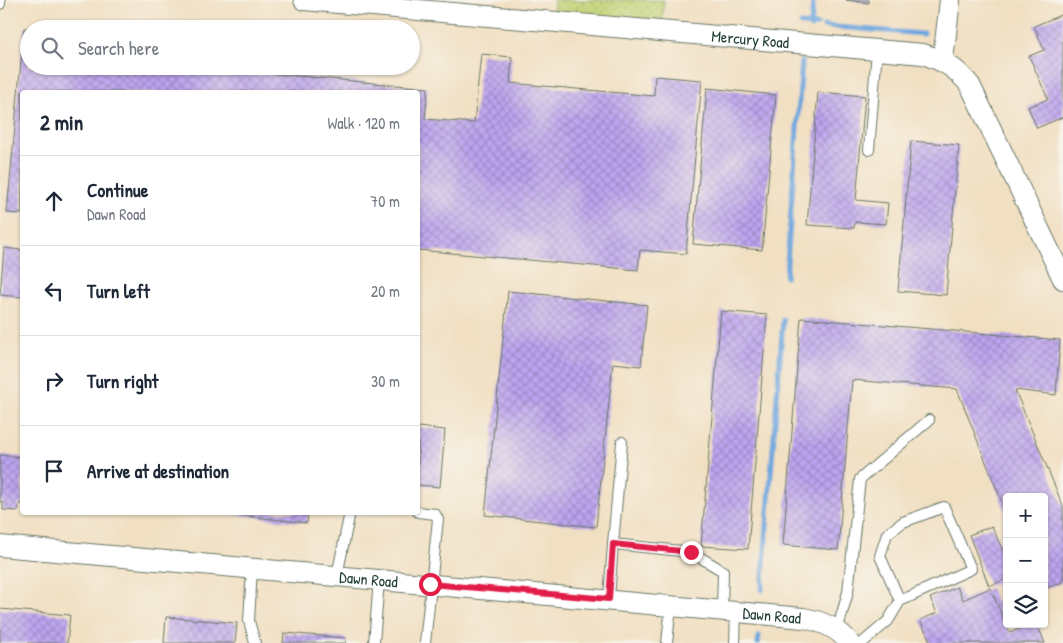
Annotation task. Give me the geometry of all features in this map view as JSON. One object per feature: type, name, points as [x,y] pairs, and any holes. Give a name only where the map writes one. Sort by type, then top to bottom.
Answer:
[{"type":"street","name":"Mercury Road","points":[[304,0],[923,54],[943,60],[953,67],[970,85],[1063,279]]},
{"type":"street","points":[[943,60],[950,0]]},
{"type":"street","name":"Dawn Road","points":[[0,546],[609,599],[814,620],[844,637]]},
{"type":"lane","points":[[870,150],[877,50]]},
{"type":"lane","points":[[844,637],[860,479],[929,420]]},
{"type":"lane","points":[[609,599],[622,442]]},
{"type":"lane","points":[[862,643],[888,622],[900,601],[971,569],[944,507],[903,522],[886,534],[880,556],[900,601]]},
{"type":"lane","points":[[420,512],[435,514],[438,519],[425,643]]},
{"type":"lane","points":[[338,576],[349,515]]},
{"type":"lane","points":[[613,544],[691,552],[723,572],[735,643]]},
{"type":"lane","points":[[252,568],[248,621],[255,643]]},
{"type":"lane","points":[[374,643],[379,580]]},
{"type":"lane","points":[[668,643],[671,605]]},
{"type":"green space","points":[[554,0],[664,0],[662,22],[553,13]]},
{"type":"building","points":[[846,0],[869,0],[869,3]]},
{"type":"building","points":[[1063,14],[1063,117],[1037,128],[1028,107],[1048,99],[1029,56],[1044,50],[1034,26]]},
{"type":"building","points":[[481,54],[512,57],[510,83],[654,96],[655,76],[702,80],[686,254],[640,250],[638,270],[420,250],[420,90],[20,90],[20,214],[7,213],[20,72],[20,75],[287,75],[428,88],[425,119],[474,123]]},
{"type":"building","points":[[707,88],[776,95],[762,250],[693,244]]},
{"type":"building","points":[[818,92],[865,96],[856,200],[888,203],[886,224],[855,222],[854,228],[807,225]]},
{"type":"building","points":[[911,141],[959,145],[946,295],[898,291]]},
{"type":"building","points":[[4,248],[20,250],[20,297],[0,295]]},
{"type":"building","points":[[508,291],[647,305],[641,366],[613,363],[596,527],[485,515]]},
{"type":"building","points":[[721,311],[767,315],[748,549],[701,546]]},
{"type":"building","points":[[801,318],[1060,340],[1056,395],[1015,390],[1063,506],[1063,582],[1048,588],[1048,493],[1003,493],[1003,505],[957,389],[852,380],[838,550],[783,545]]},
{"type":"building","points":[[420,427],[445,430],[440,487],[420,485]]},
{"type":"building","points":[[0,455],[20,457],[20,504],[18,511],[3,510],[3,502],[0,502]]},
{"type":"building","points":[[238,515],[308,515],[307,523]]},
{"type":"building","points":[[992,526],[1003,551],[1003,581],[989,586],[969,535]]},
{"type":"building","points":[[957,587],[963,600],[990,588],[1003,617],[1003,628],[1008,628],[1010,633],[1021,628],[1039,628],[1045,643],[931,643],[920,620],[937,613],[930,598]]},
{"type":"building","points":[[0,609],[70,615],[67,643],[0,643]]},
{"type":"building","points":[[166,617],[237,623],[235,643],[164,643]]},
{"type":"building","points":[[284,633],[346,638],[346,643],[283,643]]},
{"type":"waterway","points":[[811,27],[813,0]]},
{"type":"waterway","points":[[801,24],[817,25]]},
{"type":"waterway","points":[[824,26],[923,34]]},
{"type":"waterway","points":[[786,277],[802,61]]},
{"type":"waterway","points":[[762,590],[783,320]]},
{"type":"waterway","points":[[758,643],[759,636]]},
{"type":"route","points":[[430,584],[609,599],[613,544],[691,552]]}]
